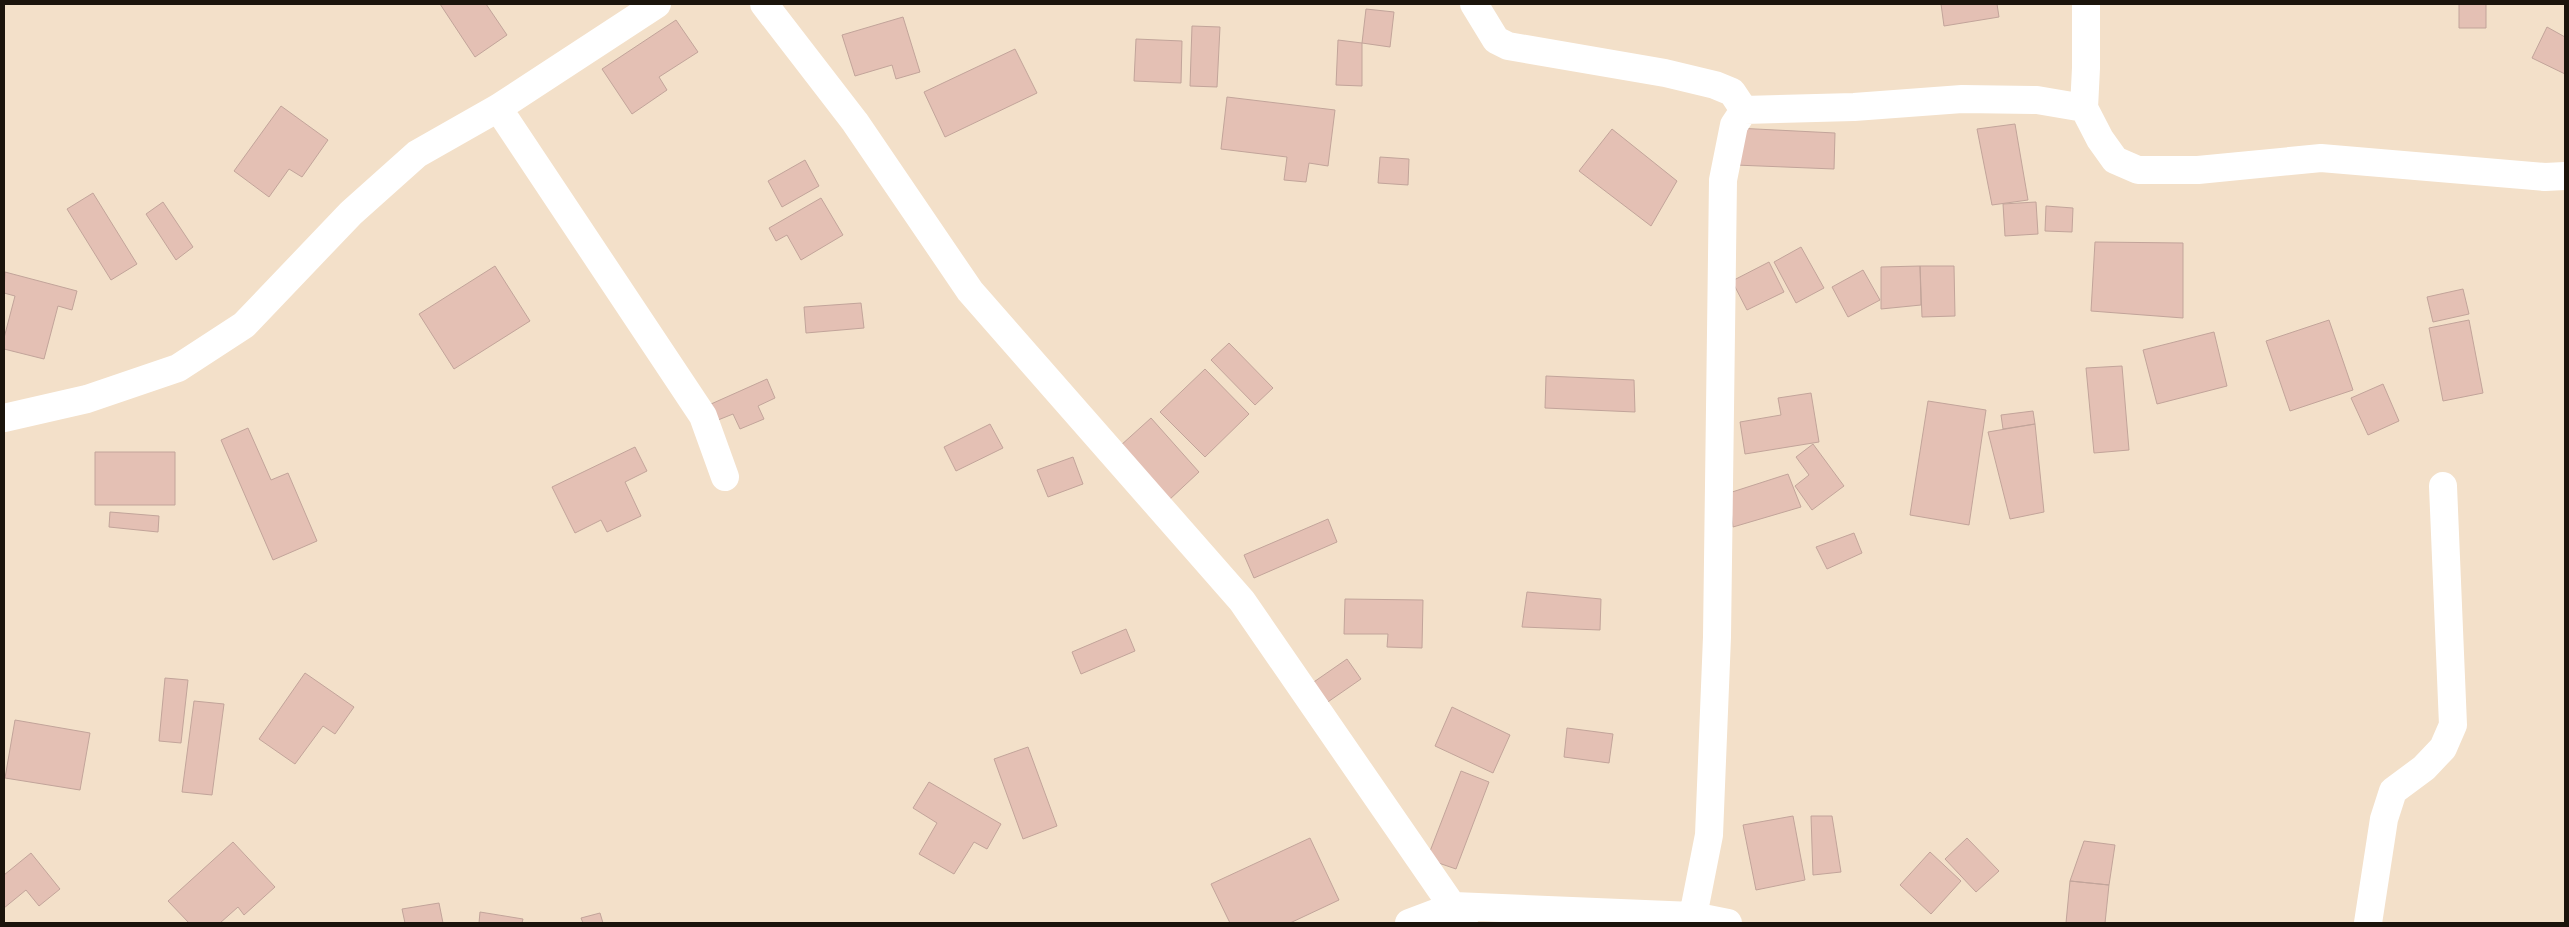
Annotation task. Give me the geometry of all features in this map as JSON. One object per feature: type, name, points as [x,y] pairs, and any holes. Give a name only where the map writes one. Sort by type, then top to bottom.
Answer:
[{"type":"street","points":[[4,418],[87,399],[178,368],[244,325],[351,212],[417,154],[498,108],[657,4]]},
{"type":"street","points":[[764,4],[855,122],[970,291],[1242,601],[1459,915]]},
{"type":"street","points":[[1474,4],[1496,40],[1508,46],[1665,73],[1714,84],[1732,92],[1744,110]]},
{"type":"street","points":[[2086,4],[2084,108],[2100,139],[2115,160],[2138,170],[2198,170],[2321,158],[2545,178],[2565,176]]},
{"type":"street","points":[[1744,110],[1854,107],[1962,99],[2037,100],[2084,108]]},
{"type":"street","points":[[498,108],[703,416],[725,477]]},
{"type":"street","points":[[1692,916],[1709,825],[1717,627],[1723,180],[1734,125],[1744,110]]},
{"type":"street","points":[[2368,923],[2384,819],[2393,791],[2424,768],[2443,748],[2453,725],[2443,486]]},
{"type":"street","points":[[1409,923],[1459,915],[1692,916],[1728,923]]},
{"type":"building","points":[[440,4],[486,4],[507,35],[475,57]]},
{"type":"building","points":[[1941,4],[1997,4],[1999,17],[1944,26]]},
{"type":"building","points":[[2459,4],[2486,4],[2486,28],[2459,28]]},
{"type":"building","points":[[1366,9],[1394,12],[1390,47],[1362,43]]},
{"type":"building","points":[[903,17],[920,72],[896,79],[892,65],[855,76],[842,35]]},
{"type":"building","points":[[676,20],[698,52],[659,77],[667,90],[632,114],[602,69]]},
{"type":"building","points":[[1192,26],[1220,27],[1217,87],[1190,86]]},
{"type":"building","points":[[2547,27],[2565,37],[2565,74],[2532,58]]},
{"type":"building","points":[[1136,39],[1182,41],[1181,83],[1134,81]]},
{"type":"building","points":[[1338,40],[1362,43],[1362,86],[1336,85]]},
{"type":"building","points":[[1015,49],[1037,93],[945,137],[924,92]]},
{"type":"building","points":[[1227,97],[1335,110],[1328,166],[1309,163],[1306,182],[1284,180],[1287,157],[1221,149]]},
{"type":"building","points":[[281,106],[328,140],[302,177],[289,169],[269,197],[234,171]]},
{"type":"building","points":[[2015,124],[2028,200],[1992,205],[1977,129]]},
{"type":"building","points":[[1736,128],[1835,133],[1834,169],[1735,165]]},
{"type":"building","points":[[1612,129],[1677,181],[1651,226],[1579,171]]},
{"type":"building","points":[[1380,157],[1409,159],[1408,185],[1378,183]]},
{"type":"building","points":[[805,160],[819,186],[782,207],[768,181]]},
{"type":"building","points":[[93,193],[137,264],[111,280],[67,209]]},
{"type":"building","points":[[821,198],[843,235],[801,260],[787,235],[776,241],[769,228]]},
{"type":"building","points":[[163,202],[193,247],[176,260],[146,214]]},
{"type":"building","points":[[2036,202],[2038,234],[2005,236],[2003,204]]},
{"type":"building","points":[[2046,206],[2073,208],[2072,232],[2045,231]]},
{"type":"building","points":[[2095,242],[2183,243],[2183,318],[2091,311]]},
{"type":"building","points":[[1801,247],[1824,288],[1796,303],[1774,262]]},
{"type":"building","points":[[1769,262],[1784,292],[1747,310],[1732,281]]},
{"type":"building","points":[[495,266],[530,321],[454,369],[419,314]]},
{"type":"building","points":[[1920,266],[1921,305],[1881,309],[1881,267]]},
{"type":"building","points":[[1920,266],[1954,266],[1955,316],[1922,317]]},
{"type":"building","points":[[1863,270],[1880,300],[1848,317],[1832,287]]},
{"type":"building","points":[[5,272],[77,291],[72,310],[58,306],[44,359],[4,349],[4,338],[15,296],[4,293]]},
{"type":"building","points":[[2463,289],[2469,314],[2433,322],[2427,297]]},
{"type":"building","points":[[861,303],[864,328],[806,333],[804,307]]},
{"type":"building","points":[[2329,320],[2353,390],[2290,411],[2266,341]]},
{"type":"building","points":[[2469,320],[2483,393],[2443,401],[2429,328]]},
{"type":"building","points":[[2214,332],[2227,386],[2157,404],[2143,350]]},
{"type":"building","points":[[1229,343],[1273,388],[1255,405],[1211,360]]},
{"type":"building","points":[[2122,366],[2129,450],[2094,453],[2086,368]]},
{"type":"building","points":[[1205,369],[1249,414],[1205,457],[1160,412]]},
{"type":"building","points":[[1546,376],[1634,380],[1635,412],[1545,408]]},
{"type":"building","points":[[767,379],[775,398],[758,406],[764,419],[740,429],[733,414],[718,420],[711,404]]},
{"type":"building","points":[[2383,384],[2399,421],[2368,435],[2351,398]]},
{"type":"building","points":[[1811,393],[1819,442],[1745,454],[1740,422],[1781,415],[1778,398]]},
{"type":"building","points":[[1928,401],[1986,410],[1969,525],[1910,515]]},
{"type":"building","points":[[2033,411],[2035,424],[2003,429],[2001,415]]},
{"type":"building","points":[[1151,418],[1199,472],[1169,500],[1120,446]]},
{"type":"building","points":[[990,424],[1003,448],[956,471],[944,447]]},
{"type":"building","points":[[2035,424],[2044,512],[2010,519],[1988,432]]},
{"type":"building","points":[[248,428],[271,480],[288,473],[317,541],[273,560],[221,440]]},
{"type":"building","points":[[1813,444],[1844,486],[1812,510],[1795,486],[1809,475],[1796,457]]},
{"type":"building","points":[[635,447],[647,471],[625,482],[641,516],[607,532],[601,520],[575,533],[552,487]]},
{"type":"building","points":[[95,452],[175,452],[175,505],[95,505]]},
{"type":"building","points":[[1073,457],[1083,484],[1048,497],[1037,470]]},
{"type":"building","points":[[1788,474],[1801,507],[1733,527],[1729,493]]},
{"type":"building","points":[[110,512],[159,516],[158,532],[109,527]]},
{"type":"building","points":[[1328,519],[1337,542],[1254,578],[1244,555]]},
{"type":"building","points":[[1854,533],[1862,553],[1827,569],[1816,547]]},
{"type":"building","points":[[1527,592],[1601,599],[1600,630],[1522,627]]},
{"type":"building","points":[[1345,599],[1423,600],[1422,648],[1387,647],[1388,634],[1344,634]]},
{"type":"building","points":[[1126,629],[1135,651],[1081,674],[1072,652]]},
{"type":"building","points":[[1347,659],[1361,679],[1322,706],[1308,686]]},
{"type":"building","points":[[305,673],[354,707],[335,734],[323,726],[295,764],[259,739]]},
{"type":"building","points":[[165,678],[188,680],[181,743],[159,741]]},
{"type":"building","points":[[194,701],[224,704],[212,795],[182,792]]},
{"type":"building","points":[[1452,707],[1510,735],[1493,773],[1435,746]]},
{"type":"building","points":[[15,720],[90,733],[80,790],[5,778]]},
{"type":"building","points":[[1567,728],[1613,734],[1609,763],[1564,757]]},
{"type":"building","points":[[1028,747],[1057,826],[1023,839],[994,759]]},
{"type":"building","points":[[1461,771],[1489,782],[1456,869],[1427,859]]},
{"type":"building","points":[[929,782],[1001,824],[987,849],[974,842],[954,874],[919,854],[937,823],[913,808]]},
{"type":"building","points":[[1793,816],[1805,880],[1756,890],[1743,825]]},
{"type":"building","points":[[1811,816],[1832,816],[1841,872],[1813,875]]},
{"type":"building","points":[[1310,838],[1339,900],[1290,923],[1230,923],[1211,884]]},
{"type":"building","points":[[1967,838],[1999,871],[1976,892],[1945,859]]},
{"type":"building","points":[[2084,841],[2115,845],[2109,885],[2070,881]]},
{"type":"building","points":[[233,842],[275,887],[244,915],[238,907],[220,923],[189,923],[168,901]]},
{"type":"building","points":[[1930,852],[1961,881],[1931,914],[1900,885]]},
{"type":"building","points":[[31,853],[60,889],[39,906],[26,890],[4,908],[4,875]]},
{"type":"building","points":[[2070,881],[2109,885],[2105,923],[2066,923]]},
{"type":"building","points":[[439,903],[443,923],[405,923],[402,909]]},
{"type":"building","points":[[480,912],[523,919],[522,923],[479,923]]},
{"type":"building","points":[[600,913],[603,923],[583,923],[581,918]]}]
